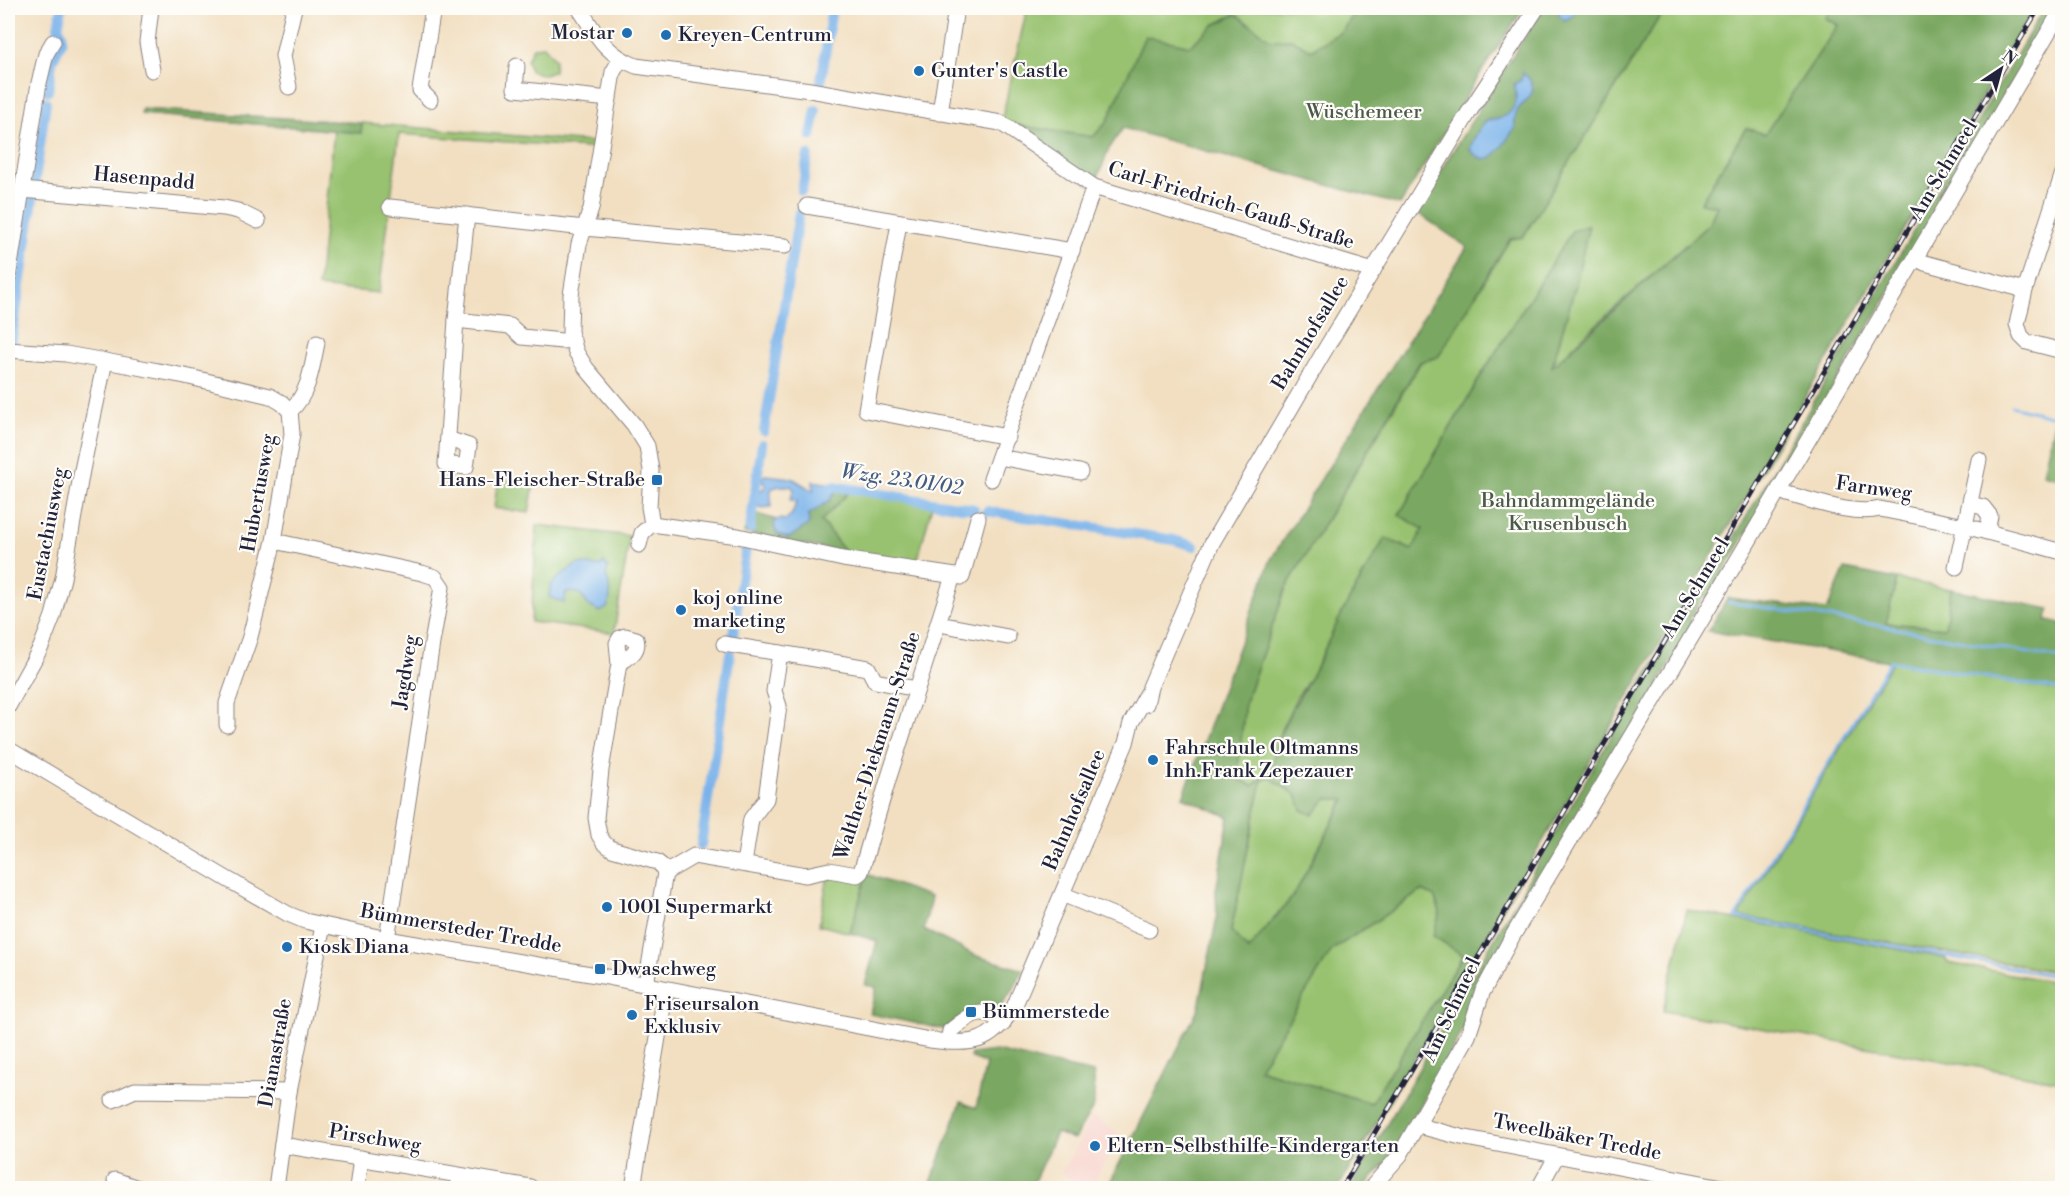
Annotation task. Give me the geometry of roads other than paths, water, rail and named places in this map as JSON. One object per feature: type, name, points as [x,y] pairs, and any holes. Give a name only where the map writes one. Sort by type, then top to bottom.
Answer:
[{"type":"street","points":[[152,8],[147,42],[152,70]]},
{"type":"street","points":[[289,87],[283,56],[294,8]]},
{"type":"street","points":[[430,100],[420,90],[433,8]]},
{"type":"street","points":[[579,8],[605,47],[620,60],[613,72],[591,209],[579,244],[571,295],[570,332],[576,352],[586,368],[634,425],[647,446],[651,470],[649,507],[652,524]]},
{"type":"street","points":[[940,113],[956,8]]},
{"type":"street","name":"Bahnhofsallee","points":[[999,1028],[1014,1007],[1126,742],[1139,726],[1147,694],[1212,543],[1475,103],[1537,8]]},
{"type":"street","name":"Am Schmeel","points":[[1371,1188],[1400,1155],[1468,1036],[1482,993],[1512,937],[2062,9]]},
{"type":"street","points":[[8,278],[39,83],[46,54],[53,42]]},
{"type":"street","name":"Carl-Friedrich-Gauß-Straße","points":[[620,60],[636,66],[810,90],[1001,123],[1094,187],[1373,271]]},
{"type":"street","points":[[518,66],[515,88],[609,99]]},
{"type":"street","points":[[2062,176],[2025,290],[2017,324],[2021,336],[2027,342],[2062,351]]},
{"type":"street","points":[[991,479],[1094,187]]},
{"type":"street","name":"Hasenpadd","points":[[22,190],[224,208],[238,211],[258,221]]},
{"type":"street","points":[[807,206],[1072,251]]},
{"type":"street","points":[[390,207],[785,246]]},
{"type":"street","points":[[448,439],[456,320],[467,215]]},
{"type":"street","points":[[899,223],[866,410],[1007,437]]},
{"type":"street","points":[[1916,258],[1925,263],[2025,290]]},
{"type":"street","points":[[456,320],[510,326],[522,337],[573,340]]},
{"type":"street","points":[[290,411],[298,404],[307,386],[317,343]]},
{"type":"street","name":"Hubertusweg","points":[[8,350],[66,354],[184,376],[270,396],[290,411],[292,434],[274,541],[250,637],[227,703],[226,725]]},
{"type":"street","name":"Eustachiusweg","points":[[8,707],[41,647],[53,616],[63,578],[82,470],[105,361]]},
{"type":"street","points":[[999,457],[1080,472]]},
{"type":"street","points":[[1956,567],[1979,460]]},
{"type":"street","name":"Farnweg","points":[[1779,489],[1787,494],[1853,510],[1868,512],[1880,509],[1965,526],[2062,552]]},
{"type":"street","points":[[1970,504],[1983,507],[1990,516],[1987,532]]},
{"type":"street","points":[[652,524],[738,537],[843,559],[962,577],[978,518]]},
{"type":"street","points":[[639,545],[642,533],[652,524]]},
{"type":"street","name":"Jagdweg","points":[[274,541],[422,573],[435,577],[442,587],[387,939]]},
{"type":"street","name":"Walther-Diekmann-Straße","points":[[665,873],[694,856],[806,875],[829,870],[857,875],[861,872],[953,576]]},
{"type":"street","points":[[939,624],[1008,638]]},
{"type":"street","points":[[724,644],[868,668],[875,681],[917,689]]},
{"type":"street","points":[[744,864],[751,819],[766,799],[779,706],[774,691],[780,653]]},
{"type":"street","points":[[619,663],[598,791],[597,829],[604,843],[612,849],[657,862],[665,873],[646,984]]},
{"type":"street","name":"Bümmersteder Tredde","points":[[8,749],[278,908],[304,921],[387,939],[646,984],[948,1042],[972,1042],[984,1038],[999,1028]]},
{"type":"street","name":"Bahnhofsallee","points":[[1062,894],[1149,930]]},
{"type":"street","name":"Dianastraße","points":[[276,1188],[290,1092],[323,926]]},
{"type":"street","points":[[633,1188],[666,989]]},
{"type":"street","points":[[948,1042],[950,1031],[968,1017],[986,1012],[994,1015],[999,1028]]},
{"type":"street","points":[[113,1100],[135,1090],[290,1092]]},
{"type":"street","name":"Tweelbäker Tredde","points":[[1418,1123],[1427,1128],[1461,1137],[1682,1184],[1728,1188]]},
{"type":"street","name":"Pirschweg","points":[[282,1145],[361,1158],[460,1184],[530,1187]]},
{"type":"street","points":[[1539,1188],[1556,1157]]},
{"type":"street","points":[[357,1188],[361,1158]]},
{"type":"street","points":[[115,1180],[138,1188]]},
{"type":"water","points":[[1560,8],[1577,8],[1574,15],[1565,20],[1558,14]]},
{"type":"water","points":[[1523,73],[1530,80],[1533,90],[1516,114],[1515,128],[1496,154],[1484,159],[1477,156],[1470,149],[1472,142],[1488,120],[1504,117],[1512,110],[1516,100],[1514,84],[1521,80]]},
{"type":"water","points":[[765,475],[792,478],[813,491],[813,481],[839,485],[830,500],[808,515],[809,524],[789,538],[777,533],[774,525],[775,521],[786,520],[792,514],[797,501],[790,500],[794,490],[791,486],[771,489],[771,507],[760,508],[756,503],[758,500],[756,495],[766,486],[761,479]]},
{"type":"water","points":[[604,562],[608,568],[606,576],[610,592],[607,608],[600,612],[589,606],[579,593],[566,592],[564,603],[549,597],[550,587],[573,567],[580,564],[600,566]]},
{"type":"waterway","points":[[48,91],[52,61],[62,41],[62,34],[58,27],[62,8]]},
{"type":"waterway","points":[[821,82],[832,8]]},
{"type":"waterway","points":[[35,181],[46,102]]},
{"type":"waterway","points":[[811,136],[816,110]]},
{"type":"waterway","points":[[802,191],[808,155]]},
{"type":"waterway","points":[[11,344],[33,199]]},
{"type":"waterway","points":[[764,431],[799,213]]},
{"type":"waterway","points":[[8,364],[9,357]]},
{"type":"waterway","points":[[2011,406],[2062,419]]},
{"type":"waterway","points":[[750,529],[762,444]]},
{"type":"waterway","name":"Wzg. 23.01/02","points":[[828,491],[833,486],[974,509]]},
{"type":"waterway","name":"Wzg. 23.01/02","points":[[987,511],[1174,540],[1194,546]]},
{"type":"waterway","points":[[733,636],[746,548]]},
{"type":"waterway","points":[[1728,602],[1876,625],[2062,659]]},
{"type":"waterway","points":[[701,845],[730,654]]},
{"type":"waterway","points":[[2062,690],[1890,661],[1736,917],[2062,977]]},
{"type":"railway","points":[[1342,1188],[2039,8]]},
{"type":"place","name":"Mostar","points":[[627,33]]},
{"type":"place","name":"Kreyen-Centrum","points":[[666,35]]},
{"type":"place","name":"Gunter's Castle","points":[[919,71]]},
{"type":"place","name":"Hans-Fleischer-Straße","points":[[657,480]]},
{"type":"place","name":"koj online marketing","points":[[681,610]]},
{"type":"place","name":"Fahrschule Oltmanns Inh.Frank Zepezauer","points":[[1153,760]]},
{"type":"place","name":"1001 Supermarkt","points":[[607,907]]},
{"type":"place","name":"Kiosk Diana","points":[[287,947]]},
{"type":"place","name":"Dwaschweg","points":[[600,969]]},
{"type":"place","name":"Bümmerstede","points":[[971,1012]]},
{"type":"place","name":"Friseursalon Exklusiv","points":[[632,1015]]},
{"type":"place","name":"Eltern-Selbsthilfe-Kindergarten","points":[[1095,1146]]},
{"type":"park label","name":"Wüschemeer","points":[[1364,112]]},
{"type":"park label","name":"Bahndammgelände Krusenbusch","points":[[1568,512]]}]
